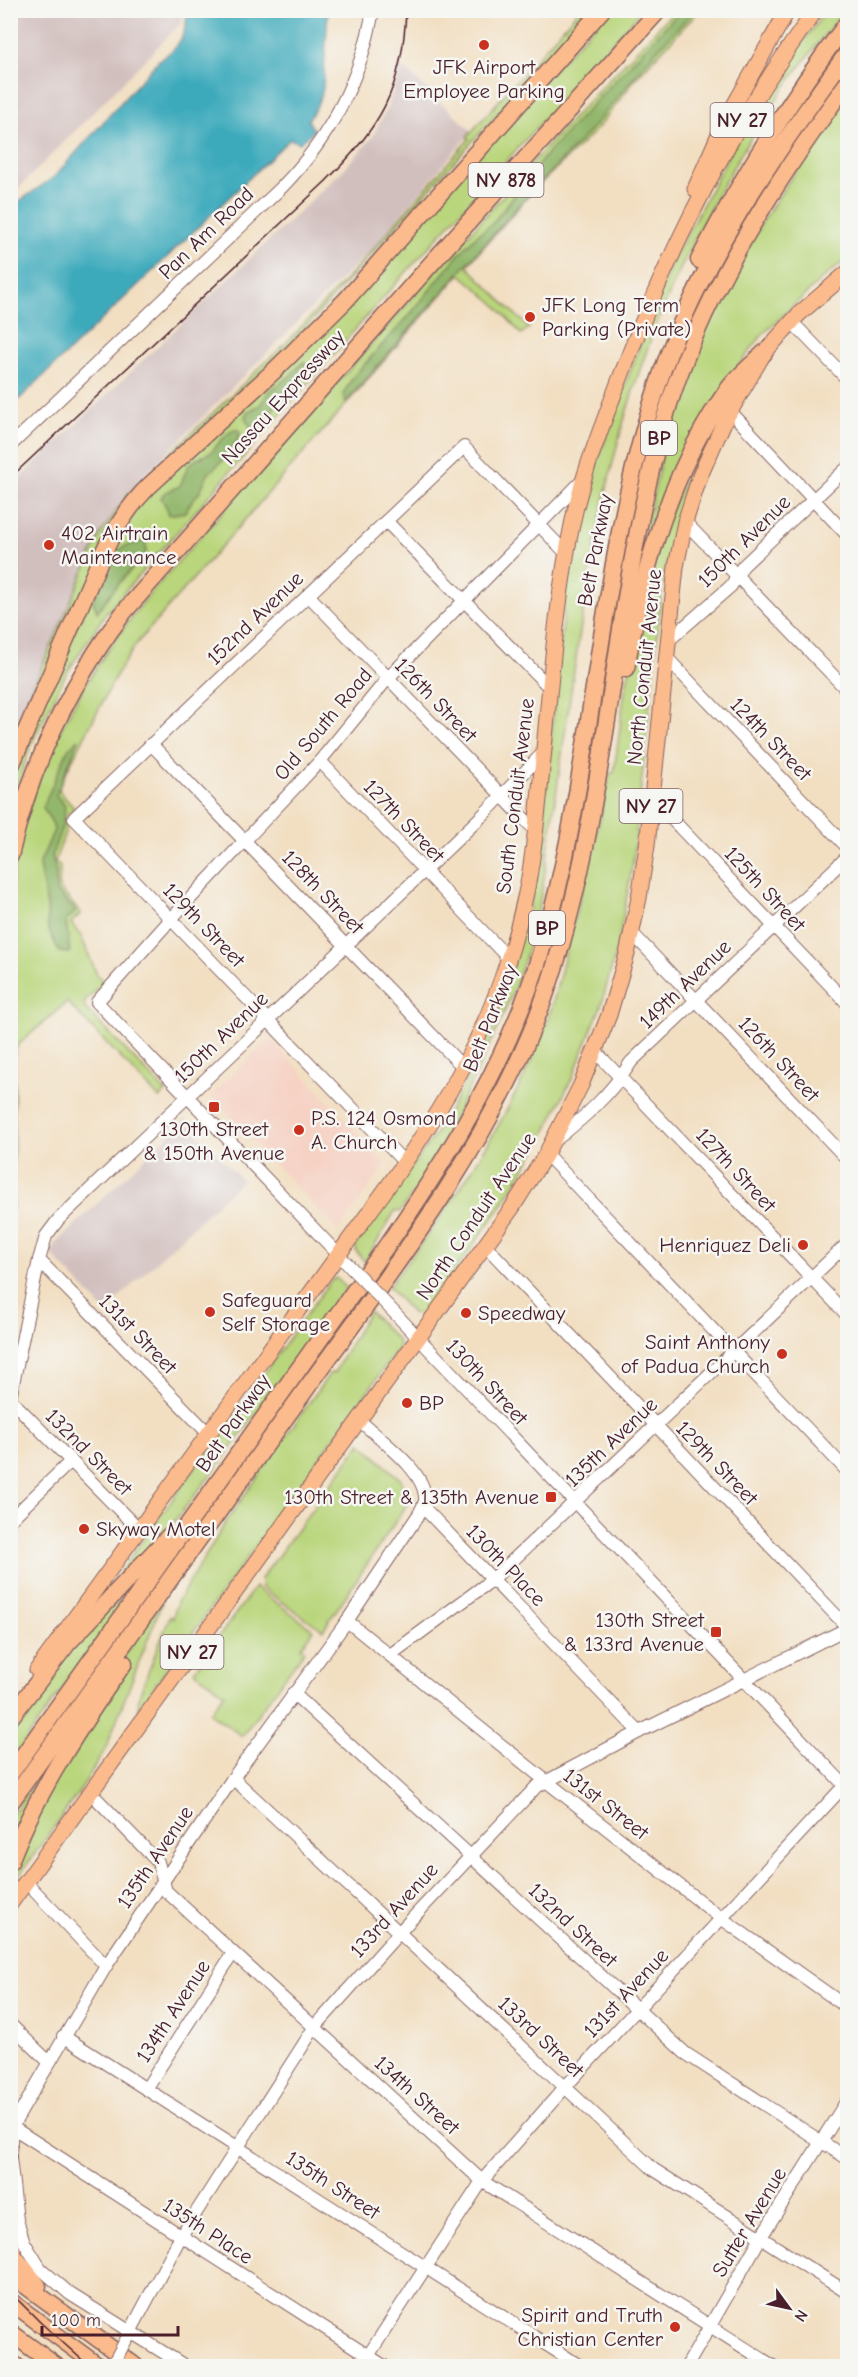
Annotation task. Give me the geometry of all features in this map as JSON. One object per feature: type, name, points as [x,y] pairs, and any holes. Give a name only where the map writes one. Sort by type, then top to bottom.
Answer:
[{"type":"highway","points":[[10,768],[104,551],[131,505],[337,309],[602,10]]},
{"type":"highway","name":"Nassau Expressway","points":[[10,856],[24,802],[54,725],[86,667],[119,619],[414,283],[659,10]]},
{"type":"highway","points":[[630,485],[638,414],[658,351],[685,286],[770,132],[848,22]]},
{"type":"highway","name":"Belt Parkway","points":[[10,1774],[372,1268],[438,1170],[479,1101],[512,1034],[540,955],[566,851],[610,581],[630,485],[661,373],[700,281],[732,223],[848,52]]},
{"type":"highway","name":"Belt Parkway","points":[[10,1803],[430,1213],[480,1134],[505,1088],[531,1030],[552,972],[569,913],[586,836],[633,557],[655,453],[675,386],[701,320],[741,242],[798,153],[848,82]]},
{"type":"highway","points":[[586,836],[614,737],[639,600],[666,507],[681,472],[709,419],[734,382],[764,353]]},
{"type":"highway","points":[[10,1862],[33,1812],[90,1714],[266,1462],[302,1395]]},
{"type":"highway","points":[[10,1718],[68,1643],[217,1485]]},
{"type":"highway","points":[[10,2247],[28,2276],[70,2320]]},
{"type":"highway","points":[[10,2274],[135,2367]]},
{"type":"highway","points":[[10,2301],[98,2367]]},
{"type":"highway","points":[[10,2331],[56,2367]]},
{"type":"highway","points":[[10,2341],[42,2367]]},
{"type":"highway","points":[[10,2361],[16,2367]]},
{"type":"main road","points":[[679,237],[701,171],[713,144],[788,10]]},
{"type":"main road","name":"South Conduit Avenue","points":[[12,1702],[140,1531],[405,1164],[438,1114],[485,1024],[509,959],[526,891],[536,831],[550,688],[567,554],[574,516],[585,478],[629,353],[679,237],[712,172],[753,101],[816,10]]},
{"type":"main road","name":"North Conduit Avenue","points":[[10,1904],[525,1189],[576,1097],[596,1051],[616,994],[642,882],[676,567],[685,522],[706,460],[730,411],[764,353],[791,321],[848,272]]},
{"type":"street","name":"Pan Am Road","points":[[10,446],[273,196],[308,159],[325,136],[352,85],[366,45],[373,10]]},
{"type":"street","points":[[791,321],[848,380]]},
{"type":"street","points":[[730,411],[848,536]]},
{"type":"street","name":"152nd Avenue","points":[[74,818],[464,447],[539,524]]},
{"type":"street","name":"150th Avenue","points":[[668,641],[730,586],[743,566],[848,467]]},
{"type":"street","name":"Old South Road","points":[[98,1002],[171,919],[320,761],[388,678],[585,478]]},
{"type":"street","points":[[386,521],[550,688]]},
{"type":"street","points":[[685,522],[848,692]]},
{"type":"street","points":[[539,524],[567,554]]},
{"type":"street","name":"126th Street","points":[[308,595],[536,831]]},
{"type":"street","name":"124th Street","points":[[666,657],[848,848]]},
{"type":"street","name":"128th Street","points":[[151,744],[464,1068]]},
{"type":"street","name":"150th Avenue","points":[[10,1399],[39,1260],[46,1236],[58,1220],[425,871],[544,752]]},
{"type":"street","name":"127th Street","points":[[320,761],[509,959]]},
{"type":"street","name":"125th Street","points":[[651,805],[667,814],[848,1004]]},
{"type":"street","name":"129th Street","points":[[74,818],[405,1164]]},
{"type":"street","name":"149th Avenue","points":[[549,1148],[616,1085],[631,1062],[848,856]]},
{"type":"street","name":"126th Street","points":[[632,933],[848,1160]]},
{"type":"street","name":"130th Street","points":[[98,1002],[846,1788]]},
{"type":"street","name":"127th Street","points":[[596,1051],[848,1316]]},
{"type":"street","points":[[549,1148],[733,1352],[848,1472]]},
{"type":"street","name":"135th Avenue","points":[[390,1655],[492,1580],[575,1504],[848,1243]]},
{"type":"street","name":"129th Street","points":[[485,1245],[848,1628]]},
{"type":"street","name":"131st Street","points":[[39,1260],[210,1435]]},
{"type":"street","name":"132nd Street","points":[[10,1399],[140,1531]]},
{"type":"street","points":[[359,1420],[413,1470],[423,1487],[423,1507]]},
{"type":"street","points":[[10,1520],[71,1461]]},
{"type":"street","name":"135th Avenue","points":[[12,2127],[48,2061],[106,1966],[233,1778],[347,1621],[423,1507]]},
{"type":"street","name":"130th Place","points":[[423,1507],[639,1732]]},
{"type":"street","name":"131st Street","points":[[347,1621],[721,1918],[848,2008]]},
{"type":"street","name":"133rd Avenue","points":[[112,2367],[181,2236],[314,2028],[399,1932],[536,1787],[639,1732],[848,1628]]},
{"type":"street","name":"132nd Street","points":[[293,1693],[636,2011],[685,2053],[848,2159]]},
{"type":"street","name":"133rd Street","points":[[233,1778],[653,2169],[848,2293]]},
{"type":"street","name":"131st Avenue","points":[[368,2356],[482,2181],[721,1918],[846,1788]]},
{"type":"street","name":"134th Street","points":[[91,1793],[158,1862],[166,1891],[482,2181],[772,2367]]},
{"type":"street","points":[[26,1882],[106,1966]]},
{"type":"street","name":"134th Avenue","points":[[146,2089],[233,1953]]},
{"type":"street","points":[[10,2024],[48,2061]]},
{"type":"street","name":"135th Street","points":[[63,2036],[580,2367]]},
{"type":"street","name":"Sutter Avenue","points":[[687,2367],[761,2237],[848,2099]]},
{"type":"street","points":[[12,2127],[10,2156],[16,2220],[34,2261],[63,2289],[129,2335],[185,2367]]},
{"type":"street","name":"135th Place","points":[[12,2127],[384,2367]]},
{"type":"shaded area","points":[[11,10],[182,11],[182,22],[11,196]]},
{"type":"shaded area","points":[[401,66],[472,131],[374,246],[141,479],[117,510],[11,753],[11,486],[343,170],[371,139],[388,107]]},
{"type":"shaded area","name":"P.S. 124 Osmond A. Church","points":[[270,1038],[386,1164],[338,1231],[211,1096]]},
{"type":"shaded area","points":[[185,1120],[242,1180],[105,1311],[51,1254],[55,1244]]},
{"type":"green space","points":[[578,11],[589,11],[307,326],[264,371],[143,484],[11,751],[11,737],[100,535],[128,494],[287,342],[348,277]]},
{"type":"green space","points":[[608,11],[641,11],[382,299],[106,613],[66,674],[31,745],[11,803],[11,776],[23,743],[128,512],[230,415]]},
{"type":"green space","points":[[674,11],[699,11],[637,77],[597,129],[534,190],[467,266],[529,328],[521,334],[495,304],[460,274],[137,643],[118,672],[59,786],[60,792],[74,808],[64,817],[67,827],[55,861],[60,867],[59,888],[81,913],[71,923],[81,936],[97,975],[104,982],[85,1001],[84,1007],[166,1092],[159,1098],[67,1002],[18,1045],[15,1052],[13,1209],[11,1209],[10,918],[12,882],[18,846],[28,810],[55,742],[72,709],[110,647],[155,588],[556,136]]},
{"type":"green space","points":[[680,11],[694,11],[654,53],[589,132],[518,206],[346,402],[343,394],[353,377],[412,312],[458,255],[477,235],[492,224],[549,151]]},
{"type":"green space","points":[[826,11],[844,11],[784,88],[728,176],[680,270],[641,366],[625,416],[603,507],[587,589],[538,911],[523,964],[503,1016],[438,1155],[400,1212],[395,1211],[365,1262],[356,1251],[356,1245],[436,1133],[463,1086],[490,1030],[507,985],[529,911],[539,856],[567,580],[583,501],[631,369],[671,265],[734,145],[795,52]]},
{"type":"green space","points":[[847,99],[847,259],[823,278],[763,334],[725,383],[645,555],[640,555],[671,422],[700,340],[735,268],[756,232]]},
{"type":"green space","points":[[303,362],[307,364],[303,379],[277,403],[262,427],[253,432],[245,417],[247,412],[260,405],[269,391],[289,377]]},
{"type":"green space","points":[[234,430],[240,433],[233,451],[208,474],[199,493],[185,512],[169,515],[161,498],[164,493],[180,486],[188,466],[210,453],[227,434]]},
{"type":"green space","points":[[708,431],[684,493],[663,579],[633,862],[619,940],[601,1006],[573,1076],[540,1143],[500,1208],[422,1316],[412,1313],[388,1287],[476,1164],[530,1065],[548,1020],[610,773],[614,773],[624,696],[650,572],[663,527]]},
{"type":"green space","points":[[146,540],[146,553],[97,612],[93,601],[114,553],[126,546]]},
{"type":"green space","points":[[79,739],[56,795],[65,806],[63,824],[52,855],[56,871],[56,891],[75,910],[75,913],[66,920],[70,953],[59,952],[48,928],[47,906],[39,865],[54,830],[43,807],[68,749]]},
{"type":"green space","points":[[336,1278],[347,1288],[215,1470],[156,1544],[98,1602],[330,1282]]},
{"type":"green space","points":[[369,1311],[397,1340],[398,1349],[138,1709],[139,1696],[170,1616],[173,1618],[177,1602],[228,1519],[330,1373],[334,1373]]},
{"type":"green space","points":[[361,1443],[401,1480],[408,1503],[323,1630],[262,1588],[261,1579]]},
{"type":"green space","points":[[255,1587],[314,1630],[301,1647],[305,1650],[242,1736],[210,1713],[224,1693],[194,1671]]},
{"type":"green space","points":[[128,1591],[128,1596],[11,1761],[11,1725],[71,1648]]},
{"type":"green space","points":[[163,1600],[105,1750],[81,1789],[11,1887],[11,1816]]},
{"type":"water","points":[[187,11],[328,11],[323,89],[317,106],[308,120],[314,130],[300,143],[290,139],[11,407],[11,207],[54,177],[159,60],[177,45],[183,34]]},
{"type":"tram line","points":[[10,478],[344,162],[374,125],[394,85],[400,63],[406,10]]},
{"type":"tram line","points":[[10,2292],[89,2366]]},
{"type":"place","name":"JFK Airport Employee Parking","points":[[484,45]]},
{"type":"place","name":"JFK Long Term Parking (Private)","points":[[530,317]]},
{"type":"place","name":"402 Airtrain Maintenance","points":[[49,545]]},
{"type":"place","name":"130th Street & 150th Avenue","points":[[214,1107]]},
{"type":"place","name":"P.S. 124 Osmond A. Church","points":[[299,1130]]},
{"type":"place","name":"Henriquez Deli","points":[[803,1245]]},
{"type":"place","name":"Safeguard Self Storage","points":[[210,1312]]},
{"type":"place","name":"Speedway","points":[[466,1313]]},
{"type":"place","name":"Saint Anthony of Padua Church","points":[[782,1354]]},
{"type":"place","name":"BP","points":[[407,1403]]},
{"type":"place","name":"130th Street & 135th Avenue","points":[[551,1497]]},
{"type":"place","name":"Skyway Motel","points":[[84,1529]]},
{"type":"place","name":"130th Street & 133rd Avenue","points":[[716,1632]]},
{"type":"place","name":"Spirit and Truth Christian Center","points":[[675,2327]]}]
